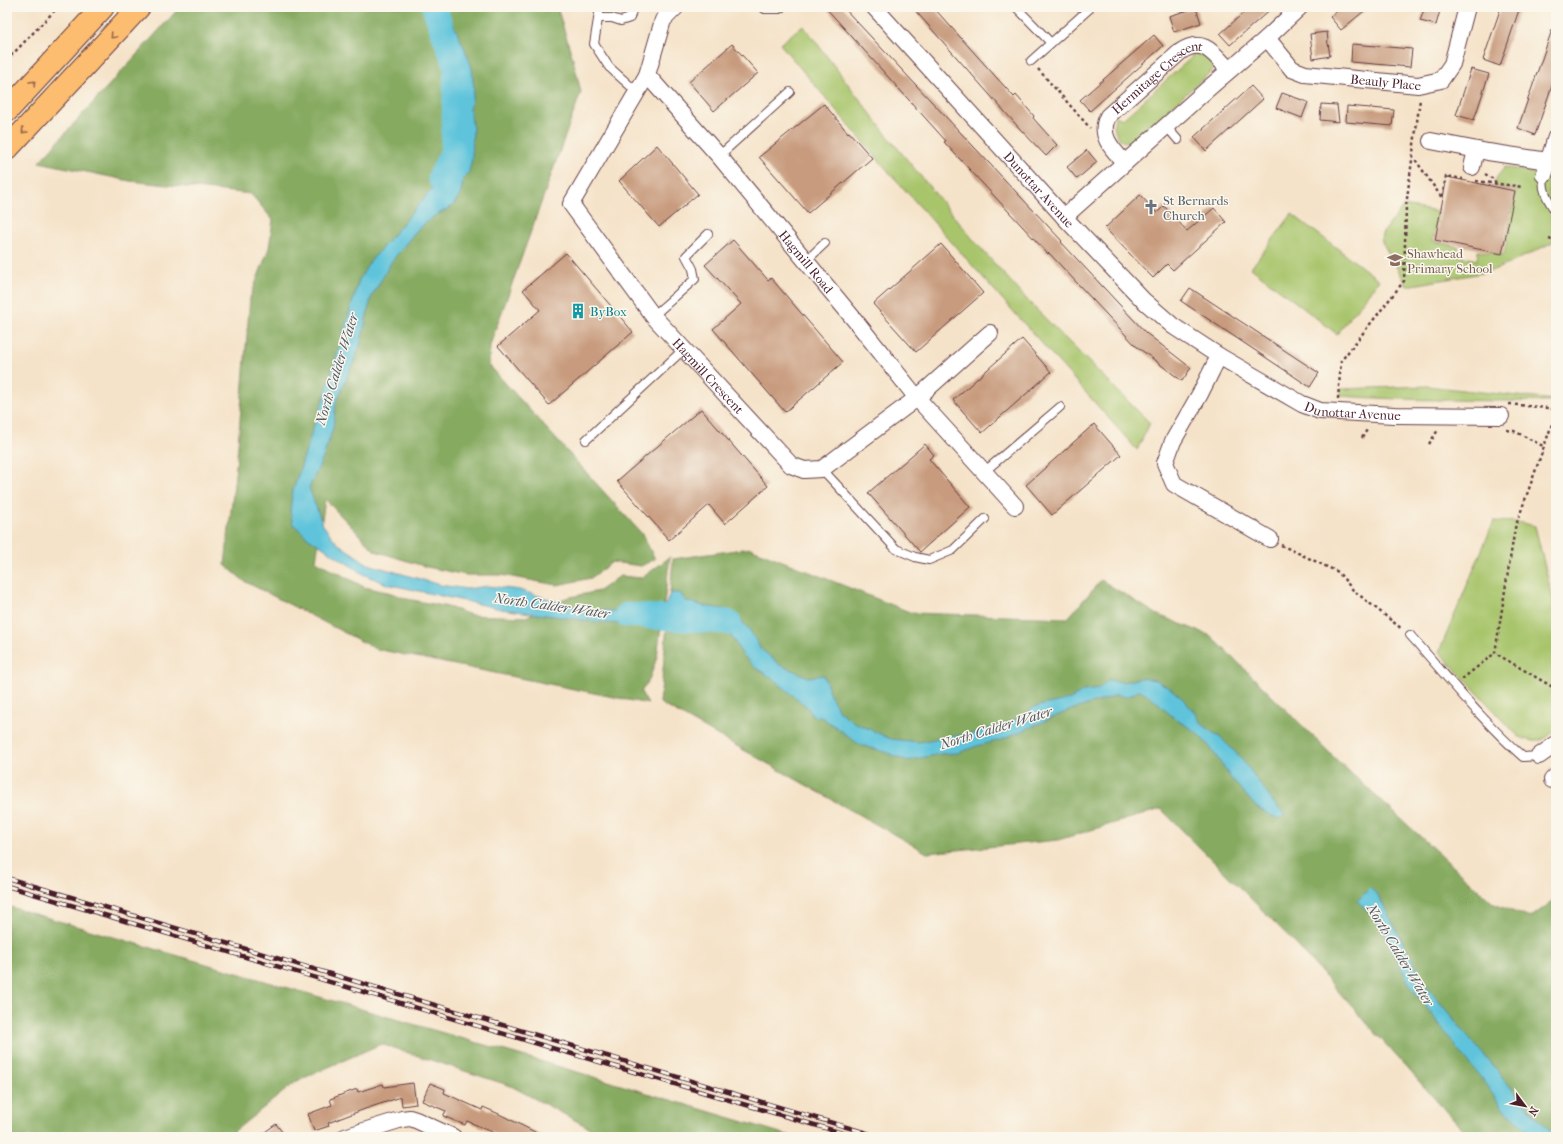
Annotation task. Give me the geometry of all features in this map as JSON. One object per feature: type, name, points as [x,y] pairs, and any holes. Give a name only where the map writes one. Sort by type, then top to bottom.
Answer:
[{"type":"highway","points":[[7,111],[103,7]]},
{"type":"highway","points":[[7,149],[139,7]]},
{"type":"street","points":[[647,75],[663,20],[676,7]]},
{"type":"street","name":"Dunottar Avenue","points":[[874,7],[1064,217],[1142,300],[1173,326],[1218,356],[1302,404],[1320,411],[1394,415],[1501,416]]},
{"type":"street","name":"Beauly Place","points":[[1267,38],[1292,68],[1305,74],[1417,85],[1441,80],[1452,64],[1467,7]]},
{"type":"street","points":[[1064,217],[1267,38],[1291,10]]},
{"type":"street","name":"Hermitage Crescent","points":[[1125,163],[1105,138],[1104,128],[1108,116],[1180,52],[1189,46],[1196,45],[1210,50],[1229,70]]},
{"type":"street","name":"Hagmill Crescent","points":[[647,75],[571,204],[653,316],[791,465],[804,470],[822,469]]},
{"type":"street","name":"Hagmill Road","points":[[647,75],[719,156],[917,398],[1015,506]]},
{"type":"street","points":[[1431,141],[1476,150],[1546,168],[1556,137]]},
{"type":"street","points":[[1471,176],[1476,150]]},
{"type":"street","points":[[822,469],[917,398],[990,333]]},
{"type":"street","points":[[1218,356],[1200,394],[1173,441],[1165,463],[1174,484],[1270,539]]},
{"type":"street","points":[[1539,756],[1556,744]]},
{"type":"street","points":[[345,1137],[402,1119],[410,1118],[453,1137]]},
{"type":"lane","points":[[600,7],[594,44],[609,67],[637,92]]},
{"type":"lane","points":[[598,18],[612,18],[621,21],[630,18],[634,7]]},
{"type":"lane","points":[[762,7],[766,9],[779,9],[782,7]]},
{"type":"lane","points":[[1016,7],[1051,43]]},
{"type":"lane","points":[[1031,61],[1089,9],[1089,7]]},
{"type":"lane","points":[[719,156],[790,92]]},
{"type":"lane","points":[[1166,126],[1178,140]]},
{"type":"lane","points":[[1546,168],[1542,183],[1544,190],[1555,210]]},
{"type":"lane","points":[[653,316],[695,279],[693,269],[686,256],[708,234]]},
{"type":"lane","points":[[806,261],[825,243]]},
{"type":"lane","points":[[586,440],[684,349]]},
{"type":"lane","points":[[984,472],[1060,407]]},
{"type":"lane","points":[[822,469],[896,550],[915,557],[929,560],[953,550],[985,519]]},
{"type":"lane","points":[[1410,635],[1492,728],[1523,756],[1539,756]]},
{"type":"path","points":[[7,60],[58,7]]},
{"type":"path","points":[[1031,61],[1093,131],[1104,128]]},
{"type":"path","points":[[1338,387],[1341,361],[1404,282],[1406,206],[1420,97],[1417,91],[1417,85]]},
{"type":"path","points":[[1412,155],[1442,198],[1446,176],[1471,176],[1523,187]]},
{"type":"path","points":[[1549,239],[1556,241]]},
{"type":"path","points":[[1501,416],[1503,403],[1556,408]]},
{"type":"path","points":[[1459,690],[1462,679],[1494,653],[1515,528],[1556,413]]},
{"type":"path","points":[[1429,444],[1438,430]]},
{"type":"path","points":[[1270,539],[1338,572],[1353,590],[1410,635]]},
{"type":"path","points":[[1494,653],[1556,689]]},
{"type":"green space","points":[[180,7],[557,7],[573,59],[581,92],[490,345],[489,365],[642,534],[655,559],[641,566],[612,562],[591,578],[557,585],[501,575],[466,575],[427,567],[375,551],[325,499],[316,561],[364,587],[392,593],[407,599],[448,607],[471,615],[526,617],[566,598],[599,591],[620,576],[642,578],[670,557],[657,657],[649,680],[641,692],[648,704],[376,649],[244,581],[225,565],[237,457],[250,298],[269,248],[273,220],[251,194],[130,181],[39,162]]},
{"type":"green space","points":[[803,25],[890,139],[976,243],[1030,303],[1150,423],[1137,450],[880,162],[780,44]]},
{"type":"green space","points":[[1200,48],[1217,66],[1130,144],[1121,140],[1116,134],[1115,130],[1115,116],[1123,119],[1192,57],[1190,50]]},
{"type":"green space","points":[[1505,167],[1530,172],[1548,179],[1553,242],[1509,264],[1488,272],[1407,286],[1381,240],[1382,234],[1404,206],[1438,212],[1433,241],[1459,247],[1456,255],[1477,260],[1478,251],[1504,255],[1516,190],[1495,187],[1496,178]]},
{"type":"green space","points":[[1292,214],[1379,280],[1337,334],[1251,268]]},
{"type":"green space","points":[[1427,386],[1554,400],[1553,402],[1446,400],[1340,396],[1341,389]]},
{"type":"green space","points":[[1494,521],[1518,522],[1535,526],[1556,612],[1556,730],[1546,738],[1538,741],[1529,740],[1518,736],[1439,652]]},
{"type":"green space","points":[[750,548],[912,613],[1068,618],[1101,580],[1158,615],[1211,636],[1340,763],[1494,904],[1530,918],[1553,901],[1556,896],[1556,1137],[1469,1137],[1294,942],[1161,809],[1058,840],[927,853],[660,703],[673,559]]},
{"type":"green space","points":[[7,906],[557,1066],[794,1137],[610,1137],[599,1133],[511,1086],[381,1044],[297,1081],[227,1137],[7,1137]]},
{"type":"water","points":[[430,7],[447,7],[472,68],[474,90],[470,109],[473,129],[472,159],[469,172],[463,179],[461,193],[453,206],[433,217],[416,231],[392,261],[371,298],[360,346],[336,403],[333,428],[323,458],[309,488],[323,525],[337,543],[368,564],[440,585],[467,589],[488,586],[519,590],[582,609],[652,611],[666,604],[670,593],[680,593],[686,601],[723,609],[737,617],[749,629],[761,649],[780,665],[808,677],[824,675],[830,694],[839,711],[854,722],[891,739],[919,742],[949,736],[967,735],[996,727],[1020,718],[1034,707],[1070,699],[1084,691],[1099,689],[1108,680],[1123,682],[1141,678],[1156,680],[1171,689],[1183,699],[1202,724],[1222,739],[1243,760],[1273,802],[1285,815],[1278,819],[1257,808],[1230,777],[1210,747],[1196,732],[1174,718],[1155,700],[1140,690],[1127,697],[1116,695],[1068,711],[1001,740],[977,746],[958,753],[940,754],[907,761],[885,752],[860,745],[823,718],[813,716],[807,707],[772,678],[754,667],[742,654],[730,634],[708,627],[683,614],[674,611],[644,625],[605,623],[501,609],[387,584],[365,575],[307,537],[293,524],[290,511],[292,494],[324,398],[359,280],[369,263],[432,189],[460,133],[458,108],[451,71]]},
{"type":"water","points":[[1370,888],[1378,895],[1426,986],[1529,1109],[1556,1137],[1535,1137],[1501,1106],[1411,987],[1382,930],[1370,913],[1357,901]]},
{"type":"building","points":[[825,7],[843,7],[1146,333],[1191,368],[1182,381],[1136,346],[1049,253],[1048,254],[944,142],[946,141]]},
{"type":"building","points":[[912,7],[933,7],[1014,97],[1016,95],[1034,116],[1033,118],[1057,145],[1046,156],[1020,129]]},
{"type":"building","points":[[1250,7],[1273,7],[1230,45],[1220,34]]},
{"type":"building","points":[[1342,7],[1369,7],[1341,30],[1330,17]]},
{"type":"building","points":[[1425,7],[1441,7],[1436,25],[1420,21]]},
{"type":"building","points":[[1501,7],[1520,7],[1500,66],[1483,60]]},
{"type":"building","points":[[1196,8],[1201,23],[1174,32],[1169,16]]},
{"type":"building","points":[[1554,24],[1556,24],[1556,74],[1535,135],[1518,128]]},
{"type":"building","points":[[1327,32],[1327,42],[1330,56],[1313,59],[1310,34]]},
{"type":"building","points":[[1154,35],[1163,46],[1090,111],[1080,100]]},
{"type":"building","points":[[732,44],[758,73],[714,111],[689,82]]},
{"type":"building","points":[[1352,44],[1412,49],[1410,67],[1351,62]]},
{"type":"building","points":[[1471,69],[1489,74],[1474,120],[1456,115]]},
{"type":"building","points":[[1251,86],[1263,99],[1206,151],[1194,137]]},
{"type":"building","points":[[1282,93],[1308,102],[1302,118],[1276,108]]},
{"type":"building","points":[[824,104],[848,133],[849,132],[872,158],[808,213],[759,157]]},
{"type":"building","points":[[1321,104],[1337,105],[1339,122],[1320,120]]},
{"type":"building","points":[[1347,106],[1394,110],[1392,126],[1346,122]]},
{"type":"building","points":[[657,145],[698,194],[659,227],[619,181]]},
{"type":"building","points":[[1087,150],[1097,162],[1077,179],[1067,167]]},
{"type":"building","points":[[1447,177],[1515,191],[1502,254],[1435,240]]},
{"type":"building","points":[[1140,195],[1157,213],[1164,206],[1187,231],[1214,208],[1226,222],[1173,270],[1167,264],[1153,278],[1105,228]]},
{"type":"building","points":[[733,240],[768,280],[771,278],[843,362],[785,412],[713,329],[741,304],[705,265]]},
{"type":"building","points":[[941,244],[983,293],[916,352],[873,304]]},
{"type":"building","points":[[566,253],[633,332],[549,405],[498,346],[540,310],[523,290]]},
{"type":"building","points":[[1190,288],[1319,373],[1310,387],[1181,301]]},
{"type":"building","points":[[1022,339],[1051,372],[982,433],[953,400]]},
{"type":"building","points":[[701,409],[768,486],[725,524],[709,505],[669,540],[617,481]]},
{"type":"building","points":[[1094,424],[1121,455],[1052,515],[1026,485]]},
{"type":"building","points":[[925,444],[934,455],[929,459],[970,507],[920,552],[868,493]]},
{"type":"building","points":[[413,1083],[416,1104],[402,1106],[401,1097],[328,1123],[329,1126],[314,1131],[308,1114],[332,1105],[330,1099],[357,1089],[358,1092],[383,1084],[384,1087]]},
{"type":"building","points":[[430,1083],[445,1089],[444,1093],[482,1110],[483,1107],[545,1137],[496,1137],[497,1134],[467,1121],[465,1125],[443,1116],[446,1111],[422,1101]]},
{"type":"building","points":[[276,1124],[286,1137],[258,1137]]},
{"type":"waterway","name":"North Calder Water","points":[[434,7],[456,67],[453,151],[440,178]]},
{"type":"waterway","name":"North Calder Water","points":[[627,615],[729,623]]},
{"type":"railway","points":[[7,878],[880,1137]]},
{"type":"railway","points":[[7,886],[856,1137]]},
{"type":"place","name":"St Bernards Church","points":[[1151,207]]},
{"type":"place","name":"Shawhead Primary School","points":[[1395,260]]},
{"type":"place","name":"ByBox","points":[[578,311]]}]
